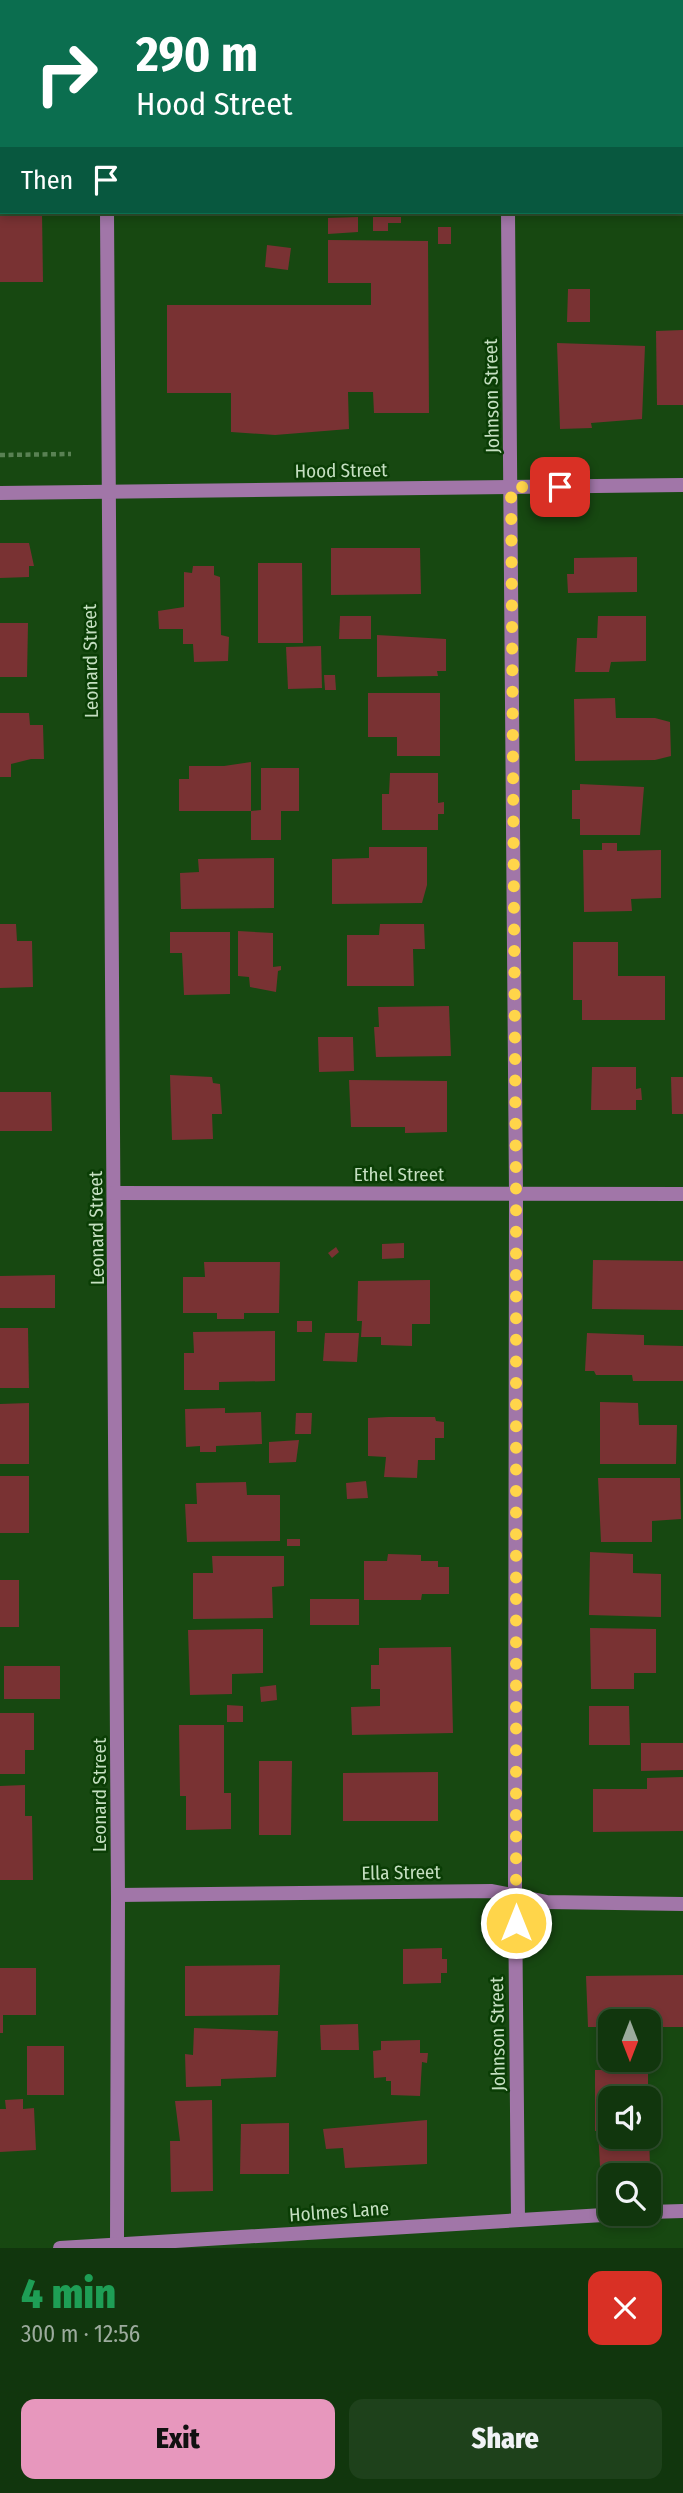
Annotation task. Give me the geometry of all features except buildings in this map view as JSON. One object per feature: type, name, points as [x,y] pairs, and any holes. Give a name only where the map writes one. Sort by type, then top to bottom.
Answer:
[{"type":"street","name":"Leonard Street","points":[[107,214],[118,1895],[117,2244]]},
{"type":"street","name":"Johnson Street","points":[[508,214],[516,1194],[515,1895],[519,2219]]},
{"type":"street","name":"Hood Street","points":[[0,493],[683,485]]},
{"type":"street","name":"Ethel Street","points":[[114,1193],[683,1194]]},
{"type":"street","name":"Ella Street","points":[[118,1895],[492,1891],[547,1902],[683,1904]]},
{"type":"street","points":[[661,2212],[683,2211]]},
{"type":"street","name":"Holmes Lane","points":[[60,2248],[598,2215]]},
{"type":"path","points":[[0,455],[71,454]]},
{"type":"route","points":[[516,1923],[516,1194],[511,487],[560,487]]}]
